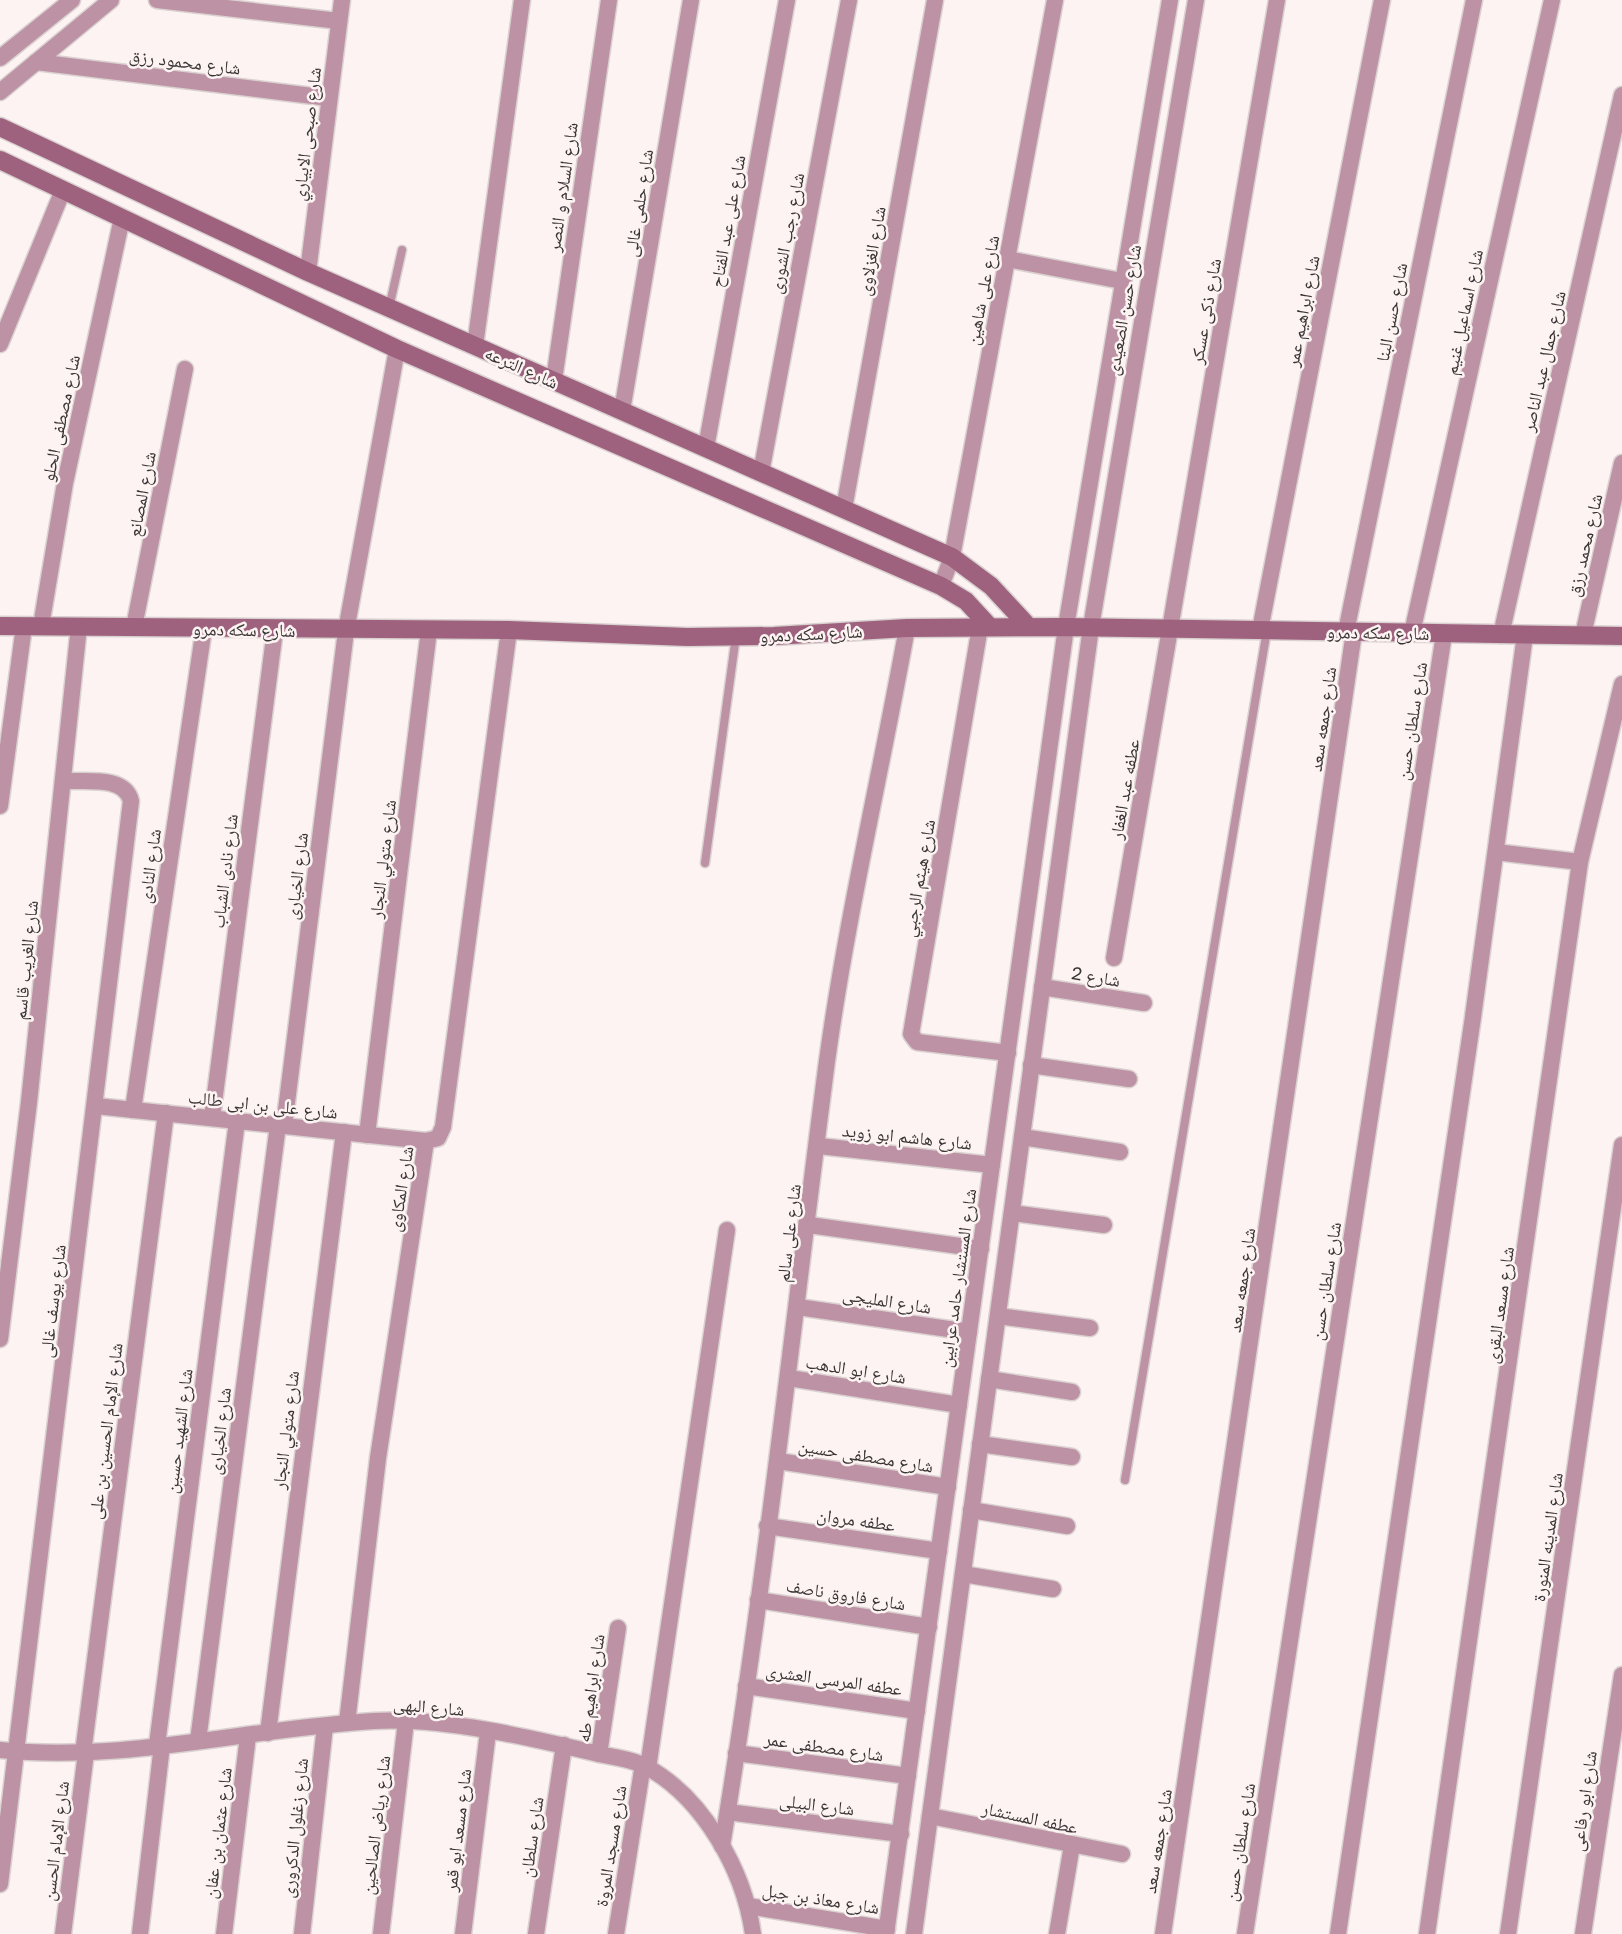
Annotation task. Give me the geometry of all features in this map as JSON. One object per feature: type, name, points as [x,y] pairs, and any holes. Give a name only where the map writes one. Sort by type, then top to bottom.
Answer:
[{"type":"main road","name":"شارع الترعه","points":[[0,127],[309,272],[952,556],[991,586],[1029,627]]},
{"type":"main road","name":"شارع الترعه","points":[[0,160],[397,349],[941,586],[966,601],[985,627]]},
{"type":"main road","points":[[172,242],[183,212]]},
{"type":"main road","name":"شارع سكه دمرو","points":[[0,626],[346,631],[509,630],[736,636],[907,628],[1091,627],[1622,636]]},
{"type":"street","points":[[0,58],[72,0]]},
{"type":"street","points":[[0,92],[111,0]]},
{"type":"street","points":[[157,0],[339,21]]},
{"type":"street","name":"شارع صبحى الابياري","points":[[309,272],[342,0]]},
{"type":"street","points":[[475,346],[522,0]]},
{"type":"street","name":"شارع السلام و النصر","points":[[554,380],[609,0]]},
{"type":"street","name":"شارع حلمى غالى","points":[[622,411],[691,0]]},
{"type":"street","name":"شارع على عبد الفتاح","points":[[706,448],[786,0]]},
{"type":"street","name":"شارع رجب الشورى","points":[[761,473],[849,0]]},
{"type":"street","name":"شارع الغزلاوى","points":[[844,509],[935,0]]},
{"type":"street","name":"شارع على شاهين","points":[[941,586],[952,556],[1055,0]]},
{"type":"street","name":"شارع حسن الصعيدى","points":[[1066,627],[1170,0]]},
{"type":"street","name":"شارع حسن الصعيدى","points":[[1091,627],[1140,319],[1196,0]]},
{"type":"street","name":"شارع ذكى عسكر","points":[[1171,628],[1277,0]]},
{"type":"street","name":"شارع ابراهيم عمر","points":[[1264,630],[1382,0]]},
{"type":"street","name":"شارع حسن البنا","points":[[1350,632],[1474,0]]},
{"type":"street","name":"شارع اسماعيل غنيم","points":[[1412,633],[1552,0]]},
{"type":"street","name":"شارع محمود رزق","points":[[36,62],[329,98]]},
{"type":"street","name":"شارع جمال عبد الناصر","points":[[1502,635],[1622,95]]},
{"type":"street","points":[[0,344],[62,190]]},
{"type":"street","name":"شارع مصطفى الحلو","points":[[0,806],[32,626],[122,218]]},
{"type":"street","points":[[1007,259],[1122,281]]},
{"type":"street","points":[[1116,314],[1140,319]]},
{"type":"street","name":"شارع الخيارى","points":[[198,1741],[346,631],[397,349]]},
{"type":"street","name":"شارع المصانع","points":[[134,627],[185,369]]},
{"type":"street","name":"شارع محمد رزق","points":[[1583,635],[1622,463]]},
{"type":"street","name":"شارع الغريب قاسم","points":[[0,1339],[79,626]]},
{"type":"street","name":"شارع هيثم الرجبي","points":[[985,627],[911,1037],[917,1042],[1008,1052]]},
{"type":"street","name":"شارع المستشار حامد عرابين","points":[[887,1931],[1066,627]]},
{"type":"street","points":[[914,1934],[1091,627]]},
{"type":"street","name":"شارع النادى","points":[[132,1110],[204,628]]},
{"type":"street","name":"شارع على سالم","points":[[722,1846],[778,1461],[827,1061],[853,891],[881,776],[907,628]]},
{"type":"street","name":"عطفه عبد الغفار","points":[[1114,958],[1171,628]]},
{"type":"street","name":"شارع نادى الشباب","points":[[212,1118],[275,630]]},
{"type":"street","name":"شارع المكاوى","points":[[347,1723],[378,1458],[426,1141],[438,1138],[443,1128],[509,630]]},
{"type":"street","name":"شارع متولي النجار","points":[[367,1135],[429,631]]},
{"type":"street","name":"شارع جمعه سعد","points":[[1163,1934],[1350,632]]},
{"type":"street","name":"شارع سلطان حسن","points":[[1245,1934],[1444,634]]},
{"type":"street","points":[[1338,1934],[1496,852],[1525,635]]},
{"type":"street","name":"شارع مسعد البقرى","points":[[1427,1934],[1580,862],[1622,684]]},
{"type":"street","name":"شارع يوسف غالى","points":[[0,1884],[8,1751],[96,1106],[131,801],[129,792],[119,784],[63,781]]},
{"type":"street","points":[[1496,852],[1580,862]]},
{"type":"street","name":"شارع 2","points":[[1042,987],[1144,1003]]},
{"type":"street","points":[[1031,1065],[1129,1079]]},
{"type":"street","name":"شارع على بن ابى طالب","points":[[96,1106],[426,1141]]},
{"type":"street","name":"شارع الإمام الحسين بن على","points":[[84,1753],[166,1113]]},
{"type":"street","name":"شارع الشهيد حسين","points":[[140,1934],[160,1745],[237,1121]]},
{"type":"street","name":"شارع متولي النجار","points":[[268,1733],[344,1132]]},
{"type":"street","points":[[1022,1137],[1120,1152]]},
{"type":"street","name":"شارع المدينه المنورة","points":[[1508,1934],[1622,1145]]},
{"type":"street","name":"شارع هاشم ابو زويد","points":[[818,1146],[992,1165]]},
{"type":"street","points":[[1012,1213],[1104,1225]]},
{"type":"street","points":[[809,1225],[981,1249]]},
{"type":"street","name":"شارع مسجد المروة","points":[[616,1934],[645,1766],[727,1230]]},
{"type":"street","name":"شارع المليجى","points":[[798,1307],[969,1332]]},
{"type":"street","points":[[998,1316],[1090,1328]]},
{"type":"street","name":"شارع ابو الدهب","points":[[789,1378],[959,1405]]},
{"type":"street","points":[[989,1379],[1072,1392]]},
{"type":"street","points":[[980,1444],[1072,1457]]},
{"type":"street","name":"شارع مصطفى حسين","points":[[778,1461],[948,1487]]},
{"type":"street","points":[[971,1510],[1067,1527]]},
{"type":"street","name":"عطفه مروان","points":[[767,1526],[939,1551]]},
{"type":"street","points":[[963,1574],[1053,1589]]},
{"type":"street","name":"شارع فاروق ناصف","points":[[758,1600],[929,1627]]},
{"type":"street","name":"شارع ابراهيم طه","points":[[599,1754],[618,1628]]},
{"type":"street","name":"شارع ابو رفاعى","points":[[1583,1934],[1622,1675]]},
{"type":"street","name":"عطفه المرسى العشرى","points":[[746,1686],[917,1711]]},
{"type":"street","name":"شارع البهى","points":[[8,1751],[84,1753],[347,1723],[406,1721],[488,1731],[564,1745],[645,1766],[690,1802],[722,1846],[748,1906],[754,1934]]},
{"type":"street","name":"شارع رياض الصالحين","points":[[382,1934],[406,1721]]},
{"type":"street","name":"شارع زغلول الدكرورى","points":[[302,1934],[325,1726]]},
{"type":"street","name":"شارع مسعد ابو قمر","points":[[463,1934],[488,1731]]},
{"type":"street","name":"شارع عثمان بن عفان","points":[[224,1934],[248,1736]]},
{"type":"street","name":"شارع سلطان","points":[[536,1934],[564,1745]]},
{"type":"street","name":"شارع الإمام الحسن","points":[[63,1934],[84,1753]]},
{"type":"street","name":"شارع مصطفى عمر","points":[[736,1753],[908,1776]]},
{"type":"street","name":"شارع البيلى","points":[[728,1812],[901,1834]]},
{"type":"street","name":"عطفه المستشار","points":[[930,1816],[1122,1854]]},
{"type":"street","points":[[1057,1934],[1072,1845]]},
{"type":"street","name":"شارع معاذ بن جبل","points":[[748,1906],[887,1931]]},
{"type":"lane","points":[[389,308],[402,250]]},
{"type":"lane","points":[[1125,1480],[1264,630]]},
{"type":"lane","points":[[705,863],[736,636]]}]
